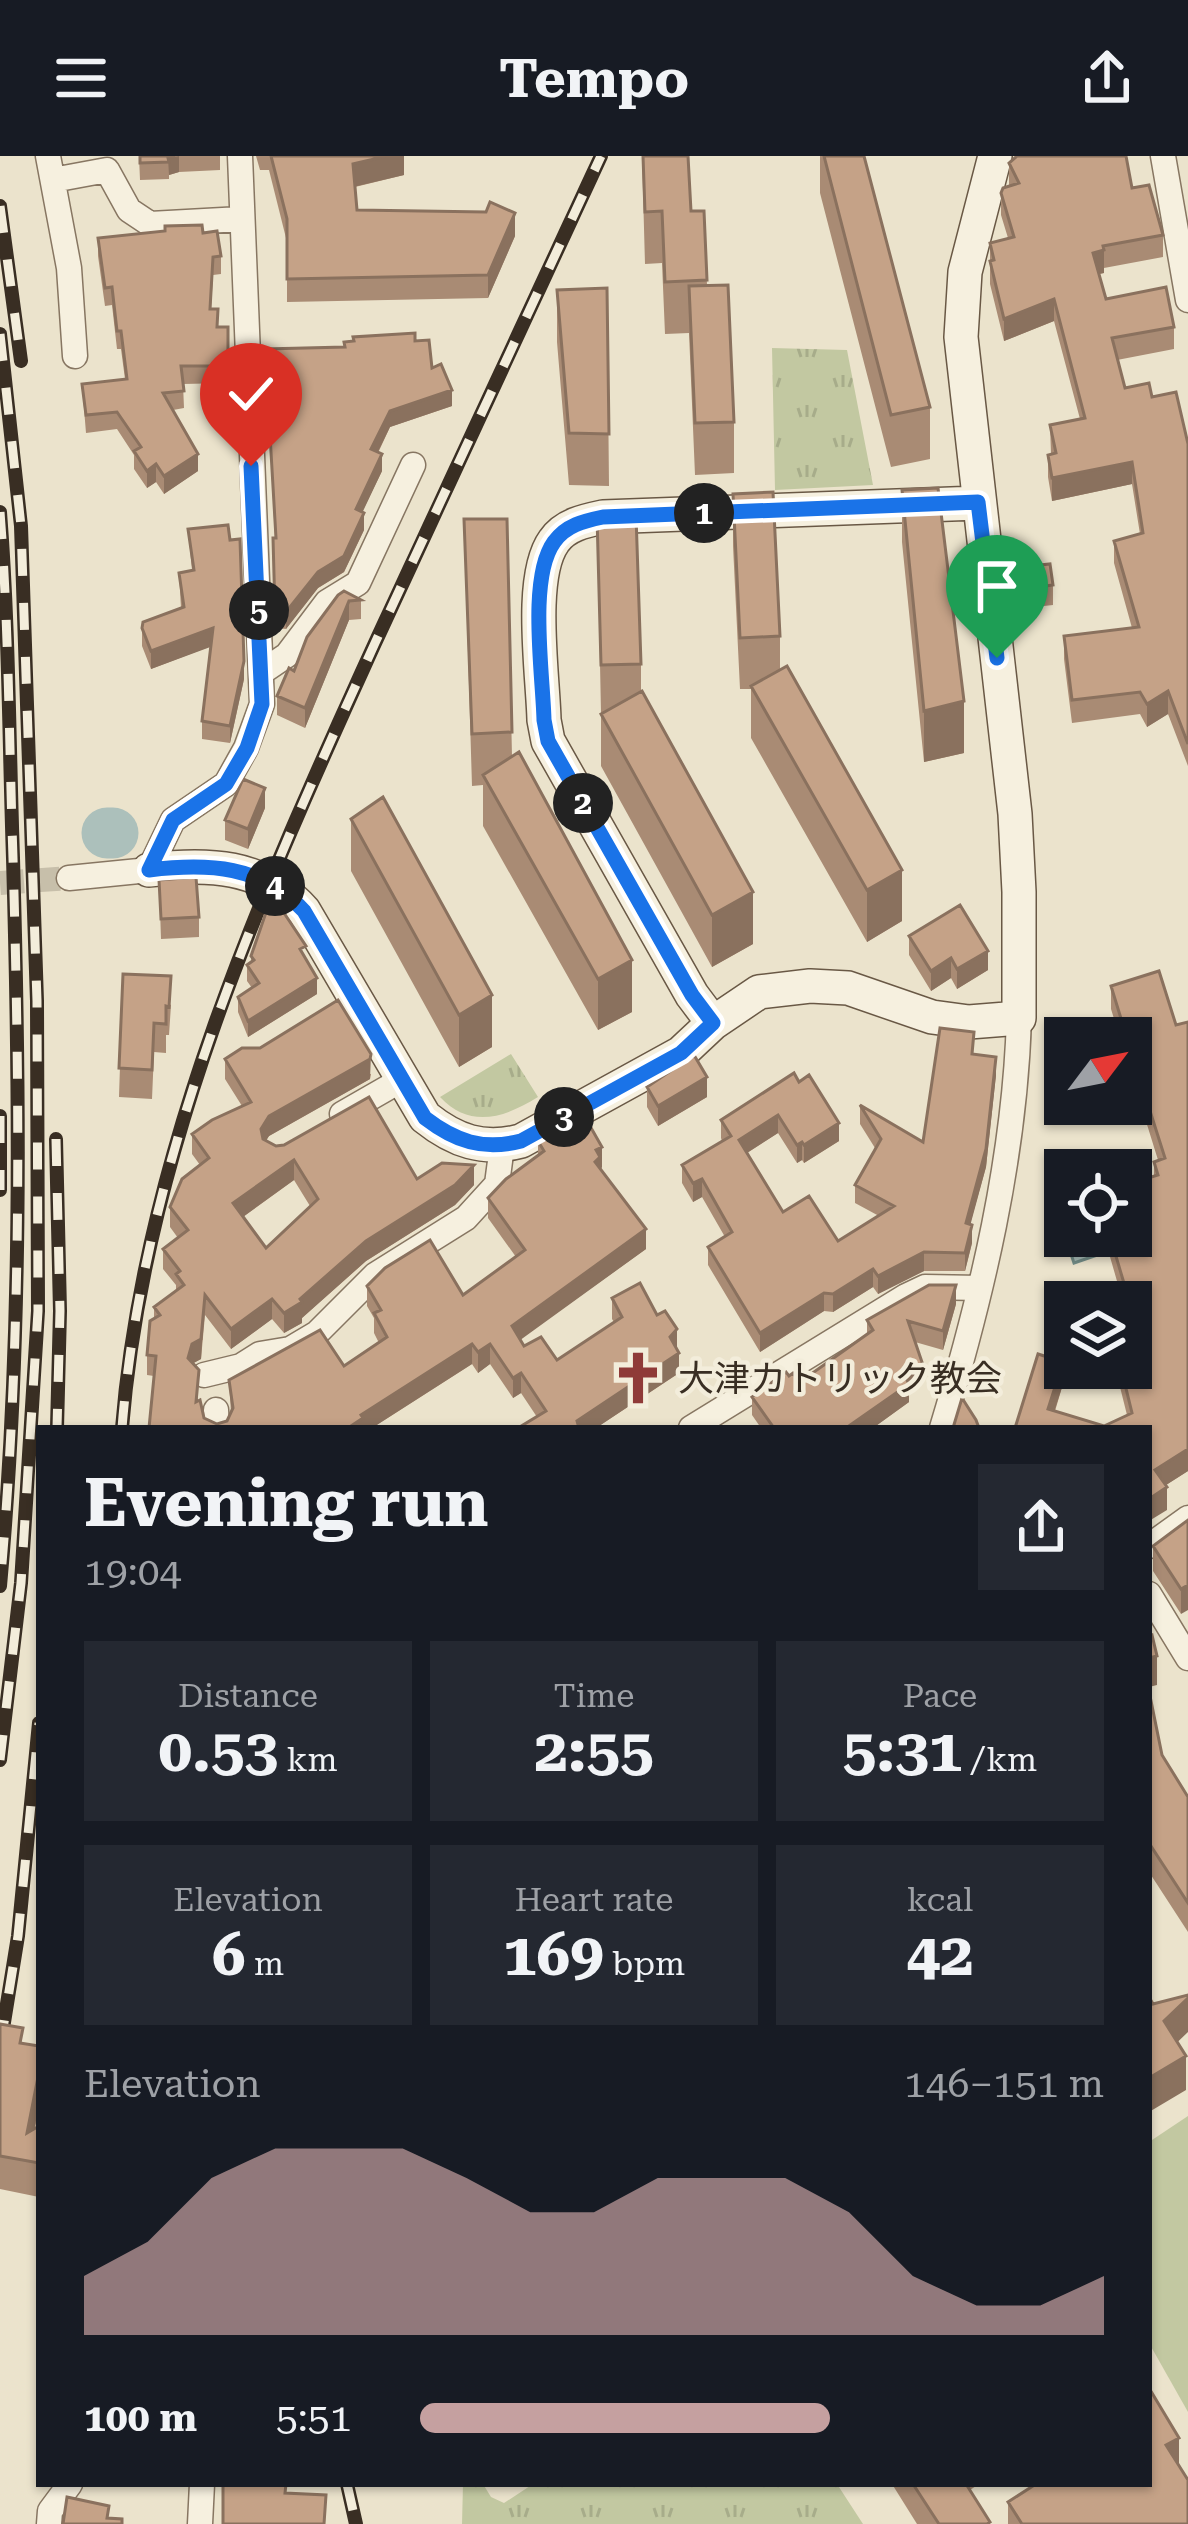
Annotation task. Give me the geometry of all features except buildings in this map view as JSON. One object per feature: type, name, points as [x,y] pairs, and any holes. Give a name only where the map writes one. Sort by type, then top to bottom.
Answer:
[{"type":"street","points":[[149,870],[173,820],[226,784],[247,748],[262,704],[240,156]]},
{"type":"street","points":[[943,1425],[998,1204],[1015,1089],[1018,1018],[1015,814],[961,337],[965,272],[995,156]]},
{"type":"street","points":[[1163,156],[1188,300]]},
{"type":"street","points":[[75,356],[69,268],[51,168],[107,170],[129,210],[150,224],[241,219]]},
{"type":"street","points":[[262,672],[287,655],[327,602],[358,583],[412,465]]},
{"type":"street","points":[[713,1023],[692,995],[548,741],[540,583],[545,557],[556,538],[578,522],[603,517],[978,502]]},
{"type":"street","points":[[69,878],[229,868],[284,891],[304,911],[342,998],[403,1079],[425,1118],[447,1135],[474,1144],[502,1146],[521,1141],[681,1053],[713,1023],[759,992],[811,986],[848,988],[932,1017],[968,1022],[1018,1018]]},
{"type":"street","points":[[313,1130],[403,1079]]},
{"type":"street","points":[[204,1375],[290,1348],[317,1333],[375,1275],[466,1217],[497,1184],[502,1146]]},
{"type":"street","points":[[696,1425],[906,1296],[925,1287],[980,1288]]},
{"type":"street","points":[[1152,1544],[1188,1518]]},
{"type":"street","points":[[1152,1599],[1188,1658]]},
{"type":"street","points":[[49,2524],[50,2511],[68,2487]]},
{"type":"street","points":[[200,2524],[202,2487]]},
{"type":"green space","points":[[772,348],[847,350],[873,485],[775,490]]},
{"type":"green space","points":[[511,1054],[538,1097],[500,1115],[475,1117],[440,1097]]},
{"type":"green space","points":[[1188,2116],[1188,2412],[1152,2348],[1152,2140]]},
{"type":"green space","points":[[463,2487],[485,2487],[491,2497],[504,2503],[528,2487],[839,2487],[863,2524],[462,2524]]},
{"type":"waterway","points":[[107,833],[113,833]]},
{"type":"tunnel","points":[[0,883],[69,878]]},
{"type":"railway","points":[[122,1425],[155,1224],[214,1025],[291,832],[375,643],[601,156]]},
{"type":"railway","points":[[0,206],[21,361]]},
{"type":"railway","points":[[0,334],[21,526],[37,1001],[38,1311],[21,1583],[0,1760]]},
{"type":"railway","points":[[0,512],[18,1131],[16,1313],[0,1586]]},
{"type":"railway","points":[[0,1116],[0,1190]]},
{"type":"railway","points":[[56,1139],[57,1425]]},
{"type":"railway","points":[[0,2047],[18,1936],[36,1753]]},
{"type":"railway","points":[[348,2487],[356,2524]]},
{"type":"place","name":"大津カトリック教会","points":[[638,1378]]},
{"type":"route","points":[[251,466],[262,704],[247,748],[226,784],[173,820],[149,870],[229,868],[284,891],[304,911],[425,1118],[447,1135],[474,1144],[502,1146],[521,1141],[681,1053],[713,1023],[692,995],[548,741],[540,583],[545,557],[556,538],[578,522],[603,517],[978,502],[997,658]]}]
